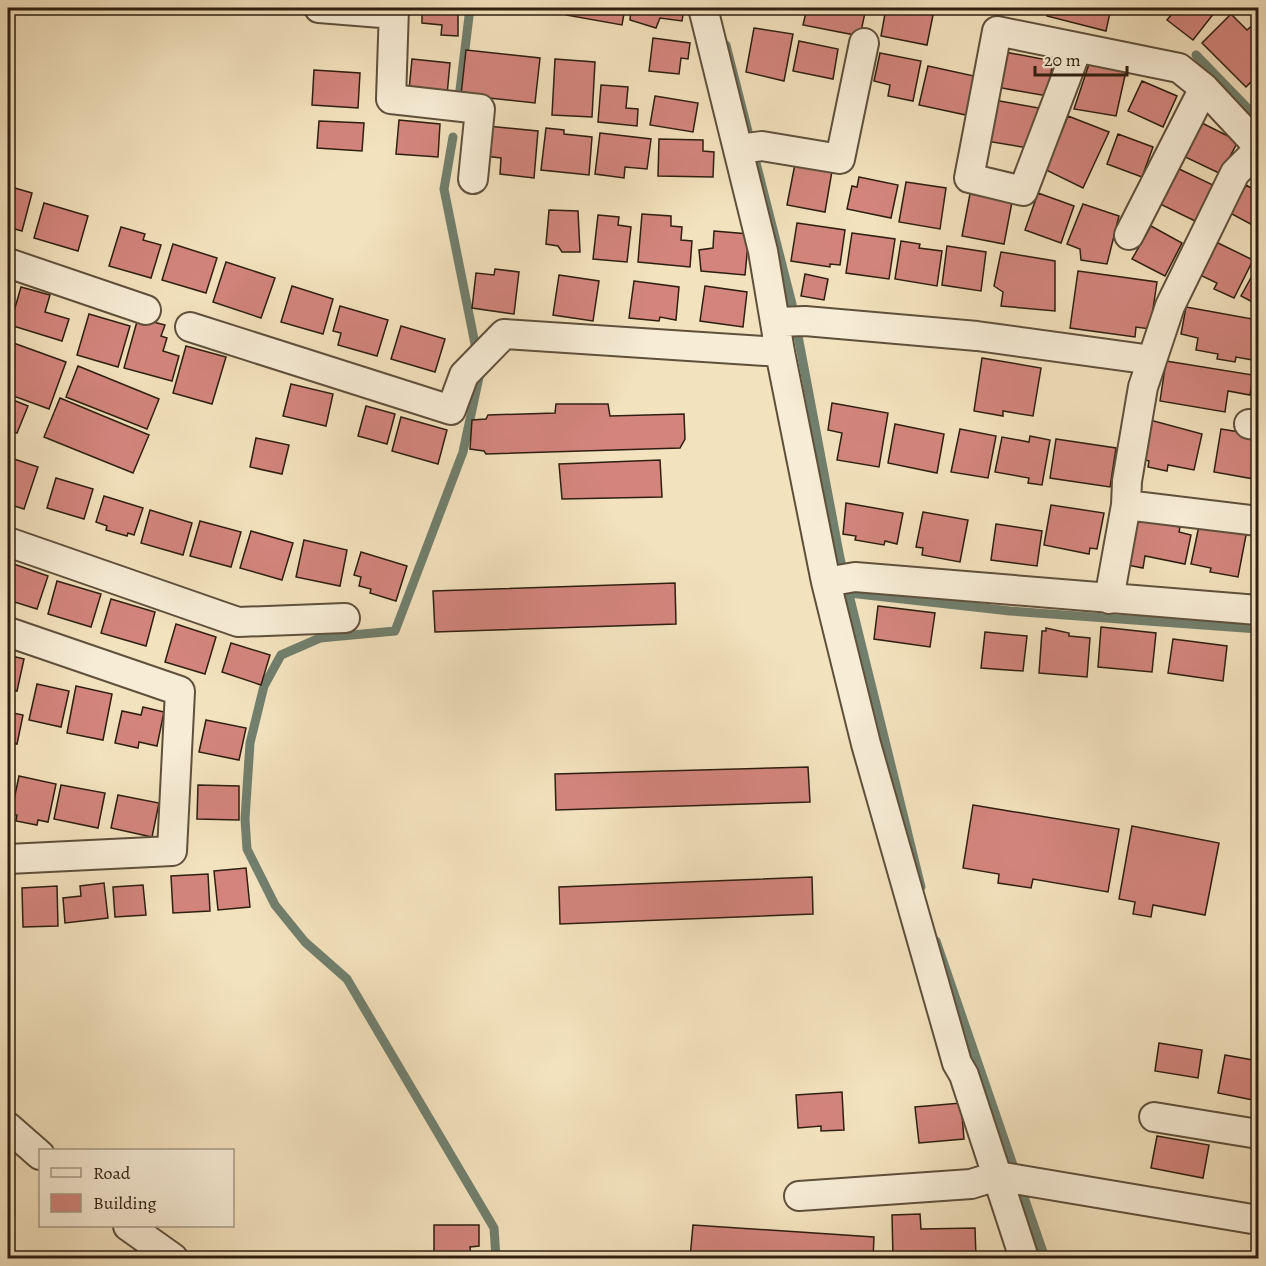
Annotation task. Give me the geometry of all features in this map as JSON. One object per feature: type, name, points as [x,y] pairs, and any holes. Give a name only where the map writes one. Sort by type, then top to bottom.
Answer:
[{"type":"street","points":[[319,8],[394,11],[391,99],[480,109],[473,179]]},
{"type":"street","points":[[703,8],[749,148],[790,321],[780,352],[841,579],[866,744],[918,933],[957,1063],[1008,1178],[1024,1258]]},
{"type":"street","points":[[1077,49],[1023,191],[969,178],[998,31],[1077,49],[1179,68],[1204,88],[1258,148],[1235,173],[1170,306],[1143,387],[1127,481],[1126,505],[1109,599]]},
{"type":"street","points":[[749,148],[840,159],[864,43]]},
{"type":"street","points":[[1129,235],[1204,88]]},
{"type":"street","points":[[8,263],[146,310]]},
{"type":"street","points":[[790,321],[977,336],[1152,360]]},
{"type":"street","points":[[190,327],[451,410],[464,375],[504,334],[780,352]]},
{"type":"street","points":[[1126,505],[1258,521]]},
{"type":"street","points":[[8,542],[238,622],[345,618]]},
{"type":"street","points":[[841,579],[1258,610]]},
{"type":"street","points":[[8,632],[180,691],[172,851],[8,859]]},
{"type":"street","points":[[1154,1117],[1258,1134]]},
{"type":"street","points":[[8,1127],[39,1154]]},
{"type":"street","points":[[799,1196],[971,1184],[1008,1178],[1258,1220]]},
{"type":"street","points":[[129,1227],[173,1258]]},
{"type":"building","points":[[422,8],[458,8],[458,36],[441,35],[442,25],[422,23]]},
{"type":"building","points":[[568,8],[625,8],[622,25],[566,15]]},
{"type":"building","points":[[631,8],[684,8],[682,21],[660,18],[656,28],[630,20]]},
{"type":"building","points":[[807,8],[866,8],[860,36],[803,25]]},
{"type":"building","points":[[886,8],[934,10],[927,45],[881,36]]},
{"type":"building","points":[[1049,8],[1111,8],[1106,31],[1047,16]]},
{"type":"building","points":[[1177,8],[1218,8],[1193,40],[1167,20]]},
{"type":"building","points":[[1231,14],[1247,30],[1258,22],[1258,75],[1246,87],[1202,43]]},
{"type":"building","points":[[754,28],[793,34],[784,81],[746,72]]},
{"type":"building","points":[[653,38],[690,43],[688,59],[681,58],[679,74],[649,71]]},
{"type":"building","points":[[799,41],[838,49],[833,79],[793,71]]},
{"type":"building","points":[[466,50],[540,58],[535,103],[461,95]]},
{"type":"building","points":[[1005,52],[1053,61],[1047,96],[996,87]]},
{"type":"building","points":[[880,53],[921,61],[913,101],[888,96],[890,85],[874,81]]},
{"type":"building","points":[[412,59],[450,63],[447,95],[409,90]]},
{"type":"building","points":[[555,59],[595,62],[592,117],[552,115]]},
{"type":"building","points":[[1089,64],[1126,71],[1116,116],[1074,109]]},
{"type":"building","points":[[928,66],[974,76],[966,115],[919,105]]},
{"type":"building","points":[[314,70],[360,73],[358,108],[312,105]]},
{"type":"building","points":[[1142,81],[1177,96],[1163,127],[1128,111]]},
{"type":"building","points":[[601,85],[628,87],[626,108],[638,109],[637,126],[598,122]]},
{"type":"building","points":[[655,96],[698,103],[693,132],[650,125]]},
{"type":"building","points":[[994,100],[1039,108],[1028,148],[986,141]]},
{"type":"building","points":[[1068,116],[1109,132],[1083,188],[1046,170]]},
{"type":"building","points":[[399,120],[440,124],[438,157],[396,154]]},
{"type":"building","points":[[319,121],[364,123],[362,151],[317,148]]},
{"type":"building","points":[[1198,121],[1238,141],[1221,174],[1181,155]]},
{"type":"building","points":[[487,126],[538,131],[534,178],[500,174],[501,158],[485,156]]},
{"type":"building","points":[[546,128],[564,130],[564,134],[592,137],[589,175],[541,170]]},
{"type":"building","points":[[600,133],[651,139],[647,169],[625,167],[624,178],[595,174]]},
{"type":"building","points":[[1118,134],[1153,147],[1142,177],[1107,164]]},
{"type":"building","points":[[659,139],[703,140],[703,151],[714,152],[713,177],[658,176]]},
{"type":"building","points":[[795,164],[832,171],[825,212],[787,205]]},
{"type":"building","points":[[1177,168],[1213,185],[1195,221],[1160,204]]},
{"type":"building","points":[[859,177],[898,185],[891,218],[847,209],[852,186],[857,187]]},
{"type":"building","points":[[906,182],[946,188],[940,229],[899,222]]},
{"type":"building","points":[[1246,185],[1258,192],[1258,228],[1230,213]]},
{"type":"building","points":[[8,186],[32,193],[22,231],[8,227]]},
{"type":"building","points":[[1038,193],[1074,206],[1061,243],[1025,230]]},
{"type":"building","points":[[970,194],[1012,202],[1004,244],[962,236]]},
{"type":"building","points":[[44,203],[88,216],[78,251],[34,238]]},
{"type":"building","points":[[1083,204],[1119,216],[1107,264],[1081,260],[1080,249],[1067,244]]},
{"type":"building","points":[[549,210],[578,211],[580,252],[562,252],[558,246],[546,244]]},
{"type":"building","points":[[642,214],[671,216],[671,226],[682,227],[681,240],[692,241],[690,267],[638,262]]},
{"type":"building","points":[[598,215],[619,217],[618,225],[631,227],[627,262],[593,259]]},
{"type":"building","points":[[797,223],[845,230],[840,265],[830,264],[830,267],[791,261]]},
{"type":"building","points":[[1151,226],[1182,243],[1165,276],[1132,259]]},
{"type":"building","points":[[121,227],[145,234],[143,240],[161,245],[151,278],[109,266]]},
{"type":"building","points":[[714,231],[749,234],[745,275],[701,271],[699,250],[713,248]]},
{"type":"building","points":[[852,233],[895,239],[889,279],[846,273]]},
{"type":"building","points":[[901,241],[920,244],[919,248],[942,251],[937,286],[895,279]]},
{"type":"building","points":[[1216,242],[1253,260],[1234,298],[1214,289],[1217,283],[1200,275]]},
{"type":"building","points":[[173,244],[217,258],[206,293],[162,280]]},
{"type":"building","points":[[947,246],[986,252],[981,291],[942,285]]},
{"type":"building","points":[[1001,252],[1055,261],[1055,311],[1001,306],[1003,292],[994,286]]},
{"type":"building","points":[[226,262],[275,278],[261,318],[213,302]]},
{"type":"building","points":[[1258,265],[1258,305],[1241,296]]},
{"type":"building","points":[[495,269],[519,272],[514,314],[472,308],[476,273],[494,275]]},
{"type":"building","points":[[1078,271],[1157,282],[1150,329],[1136,327],[1135,337],[1070,328]]},
{"type":"building","points":[[805,274],[828,279],[824,300],[801,296]]},
{"type":"building","points":[[559,275],[599,281],[593,321],[553,315]]},
{"type":"building","points":[[634,281],[679,287],[676,320],[660,317],[659,321],[629,318]]},
{"type":"building","points":[[292,286],[333,299],[323,334],[281,322]]},
{"type":"building","points":[[705,286],[747,292],[743,327],[700,321]]},
{"type":"building","points":[[21,287],[50,295],[45,312],[69,319],[62,341],[10,325]]},
{"type":"building","points":[[340,306],[388,320],[377,356],[338,345],[341,333],[333,331]]},
{"type":"building","points":[[1186,307],[1258,320],[1253,360],[1236,357],[1235,362],[1217,359],[1218,354],[1196,350],[1198,338],[1181,334]]},
{"type":"building","points":[[89,314],[130,326],[118,367],[77,355]]},
{"type":"building","points":[[138,318],[165,325],[161,336],[167,338],[163,351],[179,356],[172,381],[124,368]]},
{"type":"building","points":[[401,326],[445,339],[435,372],[391,359]]},
{"type":"building","points":[[8,341],[66,362],[49,409],[8,394]]},
{"type":"building","points":[[186,346],[226,357],[212,404],[173,393]]},
{"type":"building","points":[[982,358],[1041,368],[1033,416],[1003,411],[1003,416],[974,411]]},
{"type":"building","points":[[1166,361],[1253,375],[1250,395],[1228,391],[1225,412],[1160,401]]},
{"type":"building","points":[[78,366],[159,399],[147,429],[66,397]]},
{"type":"building","points":[[291,384],[333,394],[326,426],[283,416]]},
{"type":"building","points":[[8,398],[28,406],[17,433],[8,430]]},
{"type":"building","points":[[60,398],[149,435],[133,473],[44,437]]},
{"type":"building","points":[[832,403],[888,413],[879,467],[837,460],[842,433],[828,430]]},
{"type":"building","points":[[556,404],[608,404],[610,416],[684,414],[685,439],[680,448],[486,454],[484,451],[470,449],[472,420],[486,419],[488,415],[555,413]]},
{"type":"building","points":[[366,406],[395,414],[387,444],[358,436]]},
{"type":"building","points":[[401,417],[447,430],[438,464],[392,451]]},
{"type":"building","points":[[1150,420],[1202,434],[1194,470],[1168,465],[1167,471],[1148,467],[1149,461],[1142,459]]},
{"type":"building","points":[[895,424],[944,434],[937,473],[888,463]]},
{"type":"building","points":[[960,429],[996,436],[988,478],[951,472]]},
{"type":"building","points":[[1221,429],[1258,435],[1254,479],[1214,472]]},
{"type":"building","points":[[1030,436],[1050,440],[1042,485],[1028,483],[1029,478],[995,472],[1002,437],[1029,442]]},
{"type":"building","points":[[256,438],[289,445],[282,474],[250,467]]},
{"type":"building","points":[[1056,439],[1116,448],[1110,487],[1050,478]]},
{"type":"building","points":[[8,457],[38,467],[24,509],[8,504]]},
{"type":"building","points":[[660,460],[662,497],[562,499],[559,464]]},
{"type":"building","points":[[56,478],[93,489],[84,519],[47,508]]},
{"type":"building","points":[[104,496],[143,508],[134,535],[128,533],[127,536],[106,530],[107,526],[96,522]]},
{"type":"building","points":[[846,503],[903,513],[897,544],[885,541],[884,545],[855,540],[856,536],[843,534]]},
{"type":"building","points":[[1051,505],[1104,513],[1097,549],[1090,548],[1089,554],[1044,545]]},
{"type":"building","points":[[150,510],[192,523],[183,555],[141,543]]},
{"type":"building","points":[[923,512],[968,520],[960,562],[922,555],[923,548],[916,547]]},
{"type":"building","points":[[1137,518],[1180,527],[1179,532],[1191,535],[1185,564],[1145,556],[1143,568],[1127,565]]},
{"type":"building","points":[[200,521],[241,532],[231,567],[190,556]]},
{"type":"building","points":[[1200,521],[1247,530],[1238,577],[1210,572],[1211,568],[1191,564]]},
{"type":"building","points":[[996,524],[1042,531],[1037,566],[991,560]]},
{"type":"building","points":[[251,531],[293,543],[282,580],[240,568]]},
{"type":"building","points":[[304,540],[347,550],[340,586],[296,577]]},
{"type":"building","points":[[361,552],[407,566],[396,601],[370,593],[371,589],[359,586],[361,577],[354,575]]},
{"type":"building","points":[[8,562],[48,576],[37,609],[8,600]]},
{"type":"building","points":[[57,581],[101,594],[91,627],[48,614]]},
{"type":"building","points":[[675,583],[676,624],[435,632],[433,591]]},
{"type":"building","points":[[111,599],[155,612],[146,646],[101,633]]},
{"type":"building","points":[[878,606],[935,613],[930,647],[874,639]]},
{"type":"building","points":[[176,624],[216,637],[205,674],[165,662]]},
{"type":"building","points":[[1101,627],[1156,633],[1152,672],[1098,667]]},
{"type":"building","points":[[1046,628],[1069,633],[1069,636],[1090,638],[1087,677],[1039,673],[1042,631],[1046,631]]},
{"type":"building","points":[[985,632],[1027,636],[1023,671],[981,668]]},
{"type":"building","points":[[1173,639],[1227,646],[1223,681],[1168,673]]},
{"type":"building","points":[[231,643],[270,655],[261,685],[222,672]]},
{"type":"building","points":[[8,655],[24,659],[17,691],[8,689]]},
{"type":"building","points":[[37,684],[69,691],[61,727],[29,720]]},
{"type":"building","points":[[76,686],[112,694],[103,740],[67,733]]},
{"type":"building","points":[[143,707],[164,712],[157,746],[139,742],[138,748],[115,743],[122,711],[141,715]]},
{"type":"building","points":[[8,712],[23,715],[17,744],[8,742]]},
{"type":"building","points":[[206,720],[246,728],[239,760],[199,752]]},
{"type":"building","points":[[8,766],[13,767],[8,794]]},
{"type":"building","points":[[808,767],[810,802],[556,810],[555,774]]},
{"type":"building","points":[[19,776],[56,784],[48,822],[38,820],[37,825],[16,821],[17,815],[11,814]]},
{"type":"building","points":[[61,785],[105,793],[98,828],[54,819]]},
{"type":"building","points":[[198,785],[239,786],[239,820],[197,819]]},
{"type":"building","points":[[118,795],[159,803],[152,837],[111,828]]},
{"type":"building","points":[[973,805],[1119,829],[1108,892],[1033,879],[1031,888],[998,883],[999,874],[963,868]]},
{"type":"building","points":[[1132,826],[1219,843],[1205,915],[1153,905],[1151,917],[1133,914],[1135,902],[1119,899]]},
{"type":"building","points":[[246,868],[250,907],[218,910],[214,871]]},
{"type":"building","points":[[208,874],[210,911],[173,913],[171,876]]},
{"type":"building","points":[[812,877],[813,914],[560,924],[559,887]]},
{"type":"building","points":[[104,883],[108,918],[65,923],[63,898],[81,896],[80,886]]},
{"type":"building","points":[[143,885],[146,915],[115,917],[113,887]]},
{"type":"building","points":[[57,886],[58,926],[23,927],[22,888]]},
{"type":"building","points":[[8,944],[12,944],[13,960],[8,960]]},
{"type":"building","points":[[1159,1043],[1202,1050],[1198,1078],[1155,1071]]},
{"type":"building","points":[[1225,1055],[1258,1061],[1258,1101],[1218,1093]]},
{"type":"building","points":[[842,1092],[844,1130],[821,1131],[821,1126],[798,1128],[796,1095]]},
{"type":"building","points":[[961,1103],[964,1139],[919,1143],[915,1107]]},
{"type":"building","points":[[1157,1136],[1209,1145],[1203,1178],[1151,1168]]},
{"type":"building","points":[[920,1214],[921,1229],[975,1228],[976,1258],[893,1258],[892,1215]]},
{"type":"building","points":[[434,1225],[479,1225],[479,1246],[470,1247],[471,1258],[434,1258]]},
{"type":"building","points":[[693,1225],[874,1237],[873,1258],[690,1258]]},
{"type":"waterway","points":[[459,98],[470,8]]},
{"type":"waterway","points":[[726,45],[792,304],[840,558],[921,887]]},
{"type":"waterway","points":[[1196,55],[1258,119]]},
{"type":"waterway","points":[[453,137],[444,189],[475,344]]},
{"type":"waterway","points":[[479,377],[463,452],[395,631],[320,638],[281,655],[264,686],[250,743],[245,819],[247,849],[275,905],[305,942],[347,979],[494,1228],[496,1258]]},
{"type":"waterway","points":[[849,593],[1010,611],[1258,629]]},
{"type":"waterway","points":[[936,941],[1045,1258]]}]
